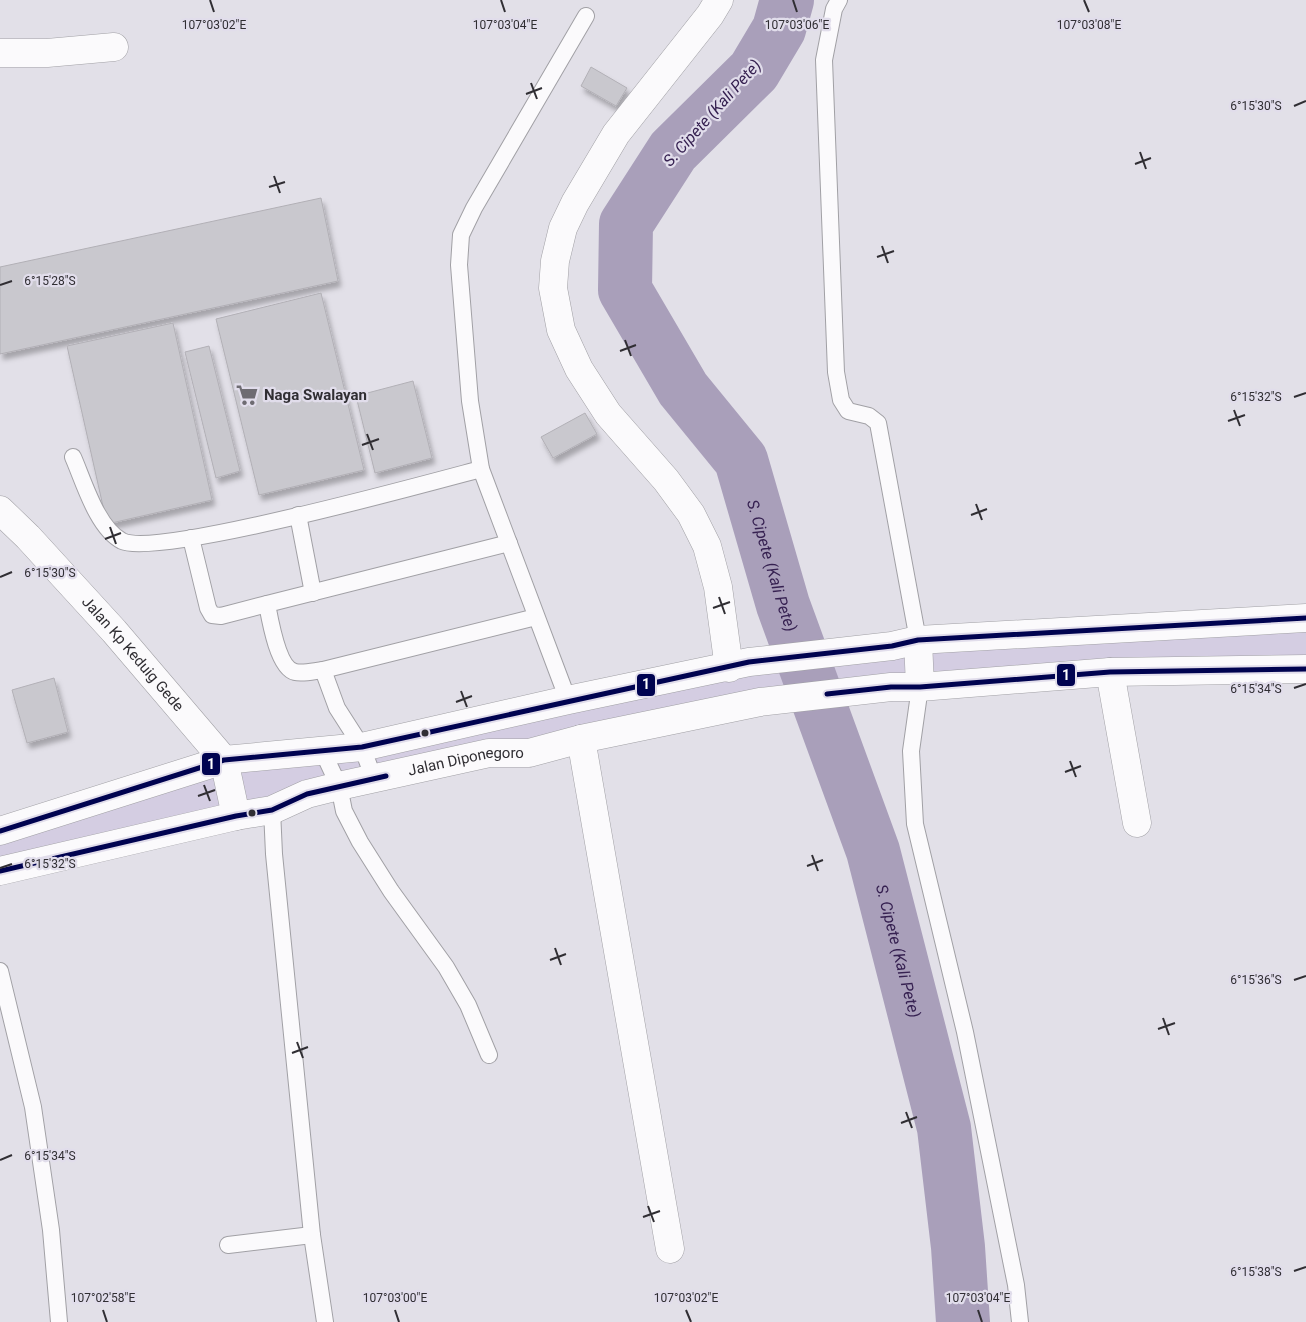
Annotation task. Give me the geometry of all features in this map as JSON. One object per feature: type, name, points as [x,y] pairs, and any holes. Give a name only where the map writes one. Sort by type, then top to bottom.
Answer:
[{"type":"main road","points":[[719,0],[710,15],[616,134],[575,203],[563,228],[555,261],[553,288],[561,330],[579,369],[608,414],[666,480],[691,514],[707,546],[739,665]]},
{"type":"main road","points":[[0,53],[114,47]]},
{"type":"main road","name":"Jalan Kp Keduig Gede","points":[[0,510],[28,537],[108,624],[224,760],[236,816]]},
{"type":"main road","points":[[0,831],[224,760],[362,747],[568,700],[739,665],[892,646],[918,640],[1306,618]]},
{"type":"main road","points":[[918,640],[920,687]]},
{"type":"main road","name":"Jalan Diponegoro","points":[[0,871],[236,816],[272,810],[307,794],[339,786],[489,753],[529,753],[580,739],[760,702],[891,687],[920,687],[1110,672],[1306,669]]},
{"type":"main road","points":[[1110,672],[1137,823]]},
{"type":"main road","points":[[568,700],[580,739],[670,1249]]},
{"type":"lane","points":[[839,0],[834,9],[824,60],[836,372],[841,400],[848,412],[870,416],[878,423],[918,640]]},
{"type":"lane","points":[[568,700],[482,470],[469,391],[459,265],[461,235],[474,208],[586,16]]},
{"type":"lane","points":[[73,457],[101,521],[110,532],[123,541],[137,544],[191,538],[298,515],[482,470]]},
{"type":"lane","points":[[298,515],[313,593]]},
{"type":"lane","points":[[191,538],[208,608],[212,615],[222,616],[509,543]]},
{"type":"lane","points":[[267,604],[283,663],[288,669],[296,672],[323,670],[536,617]]},
{"type":"lane","points":[[323,670],[337,708],[362,747],[374,779]]},
{"type":"lane","points":[[920,687],[911,751],[915,824],[966,1032],[1016,1285],[1020,1322]]},
{"type":"lane","points":[[322,750],[339,786],[344,810],[360,842],[446,968],[468,1005],[489,1055]]},
{"type":"lane","points":[[272,810],[274,854],[312,1235],[325,1322]]},
{"type":"lane","points":[[0,971],[32,1106],[50,1230],[59,1322]]},
{"type":"lane","points":[[228,1245],[312,1235]]},
{"type":"shaded area","points":[[1306,618],[1306,669],[760,702],[0,871],[0,831],[224,760],[729,668]]},
{"type":"building","points":[[591,67],[627,88],[616,106],[581,86]]},
{"type":"building","points":[[321,198],[338,281],[0,354],[0,267]]},
{"type":"building","points":[[321,293],[364,470],[259,495],[216,319]]},
{"type":"building","points":[[173,323],[212,500],[107,524],[67,346]]},
{"type":"building","points":[[209,346],[240,471],[216,478],[185,352]]},
{"type":"building","points":[[413,381],[432,458],[375,473],[356,396]]},
{"type":"building","points":[[585,413],[597,434],[553,458],[541,437]]},
{"type":"building","points":[[54,678],[68,732],[27,743],[12,690]]},
{"type":"waterway","name":"S. Cipete (Kali Pete)","points":[[787,0],[779,29],[754,71],[673,151],[626,224],[625,290],[683,389],[741,460],[783,605],[873,851],[944,1128],[958,1247],[963,1322]]},
{"type":"transit line","name":"1","points":[[0,831],[224,760],[362,747],[749,662],[892,646],[918,640],[1306,618]]},
{"type":"transit line","name":"1","points":[[827,694],[891,687],[920,687],[1110,672],[1306,669]]},
{"type":"transit line","name":"1","points":[[0,871],[236,816],[272,810],[307,794],[386,776]]},
{"type":"place","name":"Naga Swalayan","points":[[247,395]]}]
